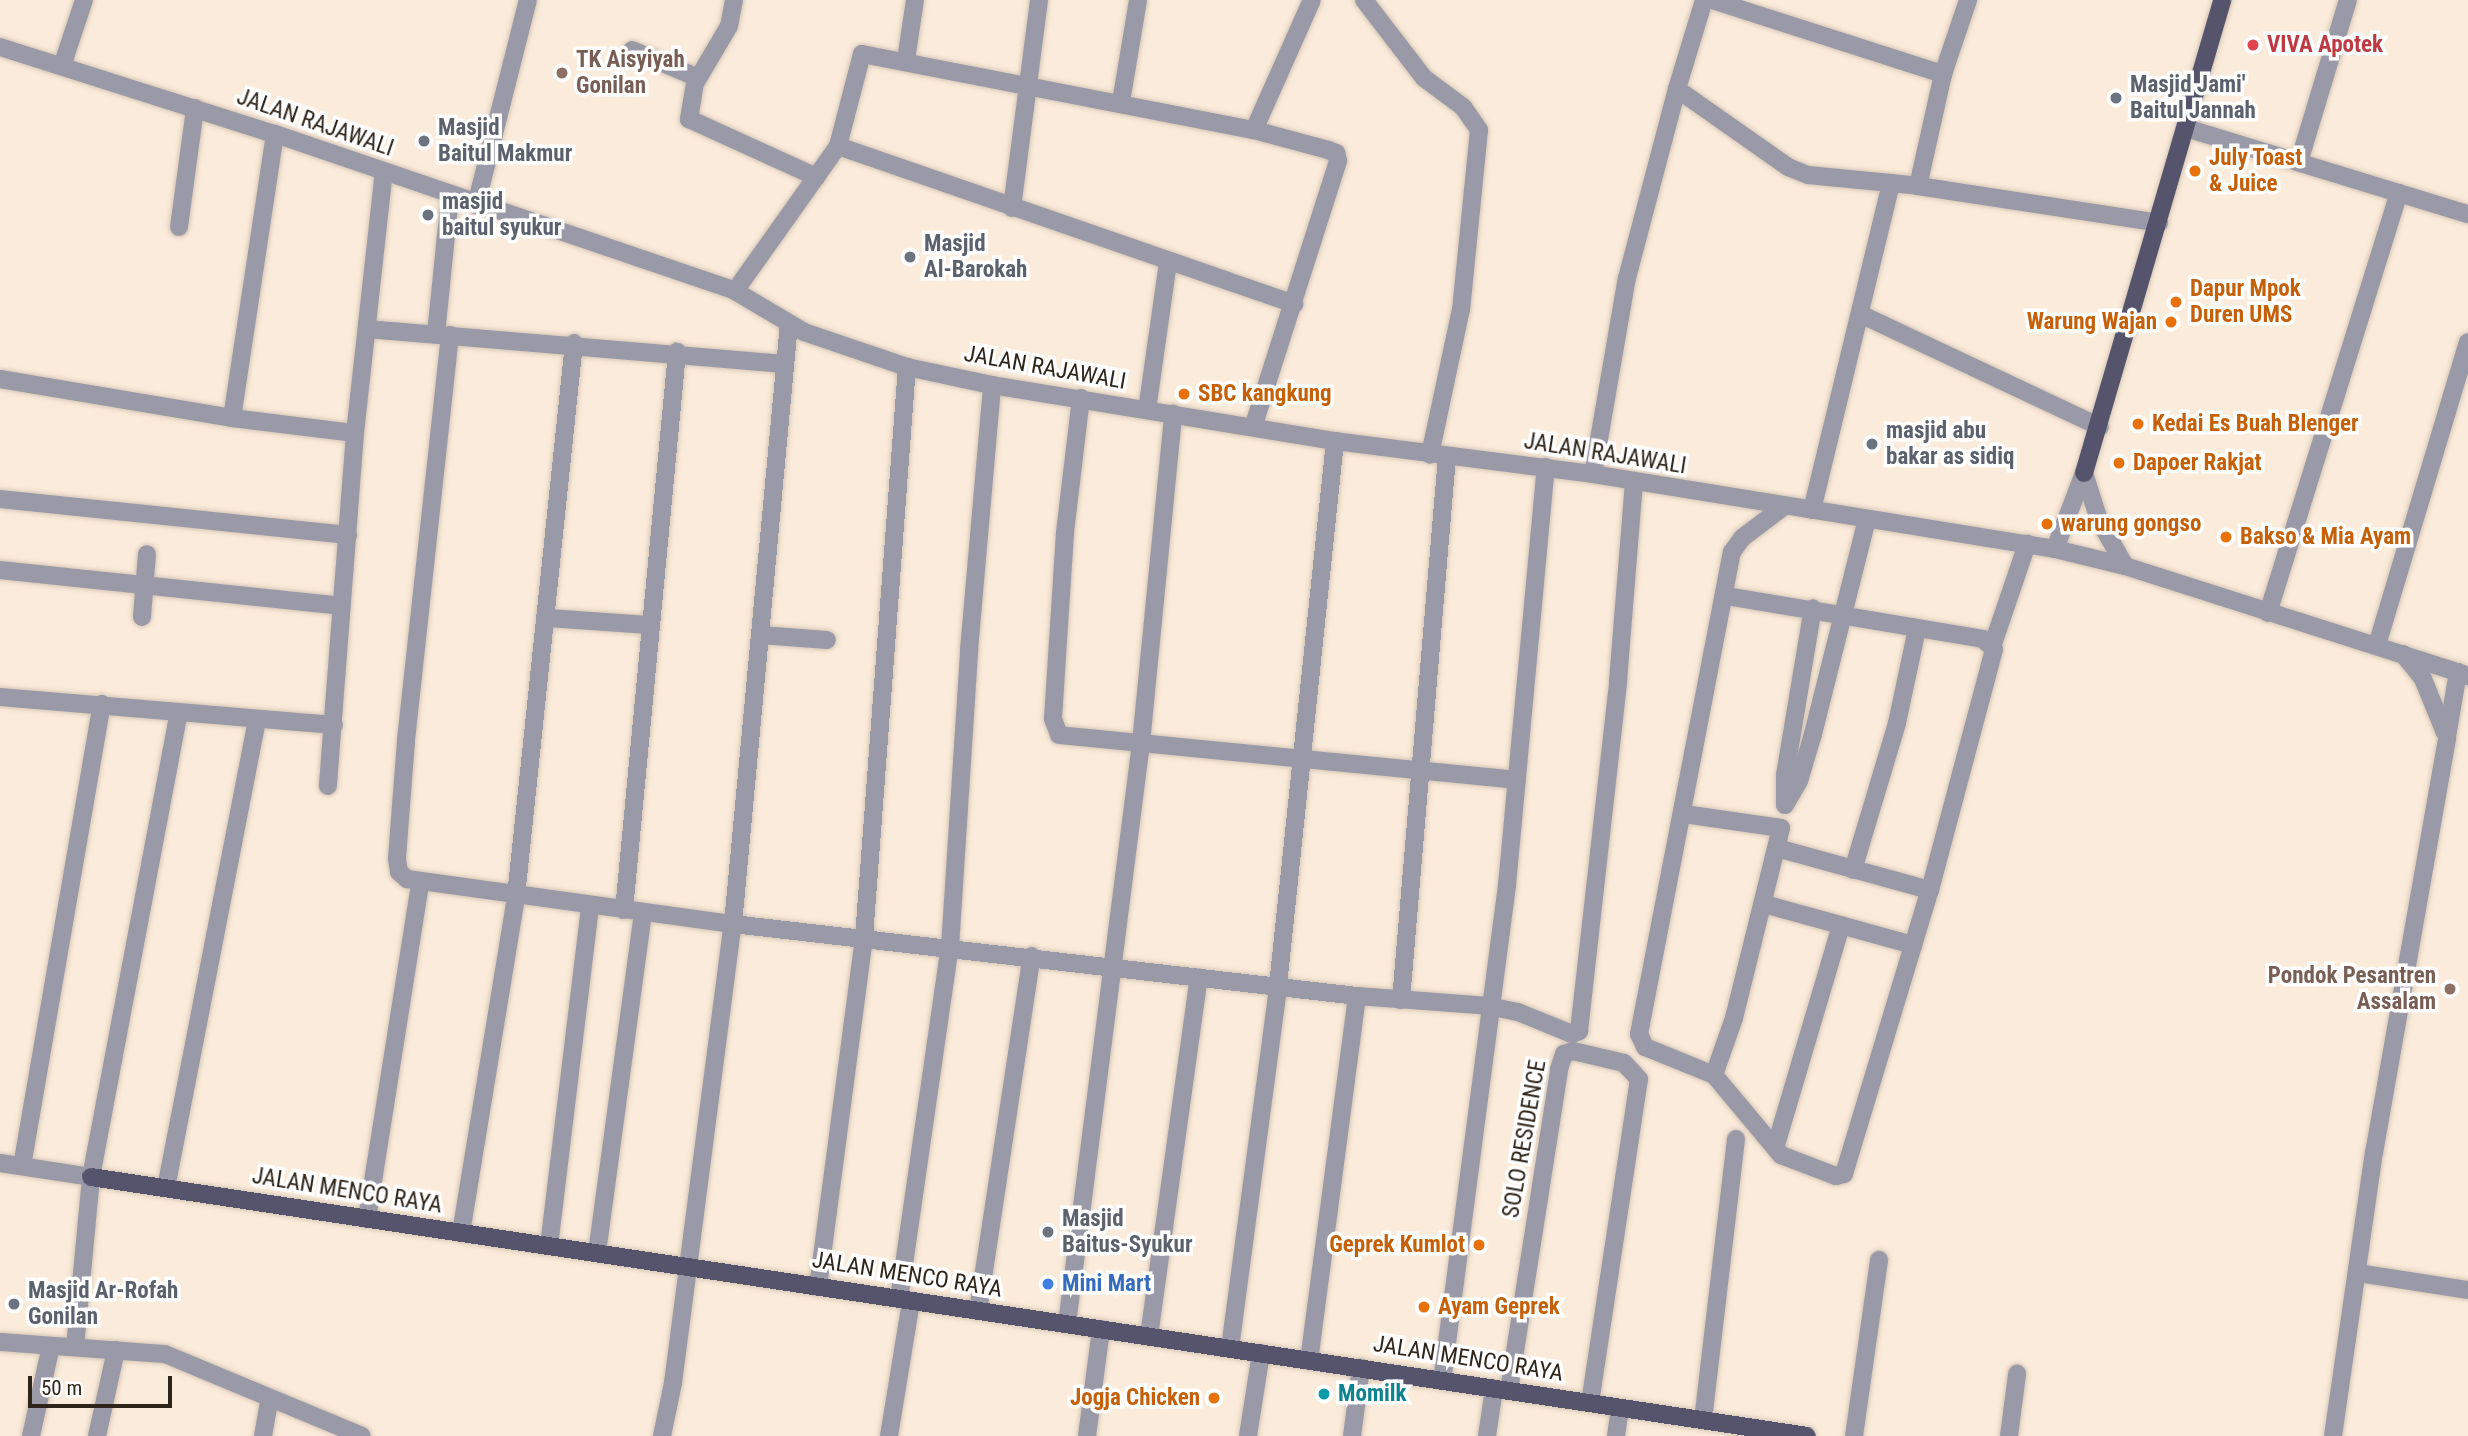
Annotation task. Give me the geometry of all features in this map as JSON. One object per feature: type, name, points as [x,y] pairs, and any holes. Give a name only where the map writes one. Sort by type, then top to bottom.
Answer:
[{"type":"main road","points":[[2084,473],[2100,427],[2222,0]]},
{"type":"main road","name":"JALAN MENCO RAYA","points":[[91,1177],[1590,1402],[1765,1433],[1807,1436]]},
{"type":"street","points":[[62,66],[84,0]]},
{"type":"street","points":[[476,205],[528,0]]},
{"type":"street","points":[[734,0],[729,26],[696,82],[688,119],[816,177]]},
{"type":"street","points":[[906,60],[915,0]]},
{"type":"street","points":[[1012,208],[1039,0]]},
{"type":"street","points":[[1121,102],[1138,0]]},
{"type":"street","points":[[1254,130],[1312,0]]},
{"type":"street","points":[[1364,0],[1424,78],[1463,107],[1479,130],[1461,309],[1438,456],[1420,771],[1401,1000]]},
{"type":"street","points":[[1593,474],[1627,278],[1703,0]]},
{"type":"street","points":[[1712,0],[1943,74]]},
{"type":"street","points":[[1918,186],[1943,74],[1968,0]]},
{"type":"street","points":[[2299,162],[2348,0]]},
{"type":"street","name":"JALAN RAJAWALI","points":[[0,47],[275,134],[476,205],[734,291],[789,324],[908,367],[992,386],[1081,398],[1335,441],[1593,474],[1634,483],[2055,549],[2125,566],[2463,674]]},
{"type":"street","points":[[632,50],[693,73],[696,82]]},
{"type":"street","points":[[734,291],[838,146],[858,59],[871,52],[1029,88],[1121,102],[1254,130],[1338,156],[1294,304],[1253,426]]},
{"type":"street","points":[[1677,89],[1788,167],[1808,175],[1918,186],[2159,223]]},
{"type":"street","points":[[179,227],[195,108]]},
{"type":"street","points":[[2186,128],[2468,214]]},
{"type":"street","points":[[232,418],[275,134]]},
{"type":"street","points":[[838,146],[1168,263],[1294,304]]},
{"type":"street","points":[[328,786],[355,433],[384,172]]},
{"type":"street","points":[[1812,510],[1891,183]]},
{"type":"street","points":[[2268,613],[2399,193]]},
{"type":"street","points":[[450,196],[443,335],[397,859],[399,872],[420,884],[733,925],[1032,956],[1357,996],[1489,1006],[1518,1012],[1572,1034],[1579,1031],[1634,483]]},
{"type":"street","points":[[1147,410],[1168,263]]},
{"type":"street","points":[[1860,313],[2100,427]]},
{"type":"street","points":[[662,1436],[733,925],[789,324]]},
{"type":"street","points":[[367,329],[573,343],[785,364]]},
{"type":"street","points":[[2377,645],[2468,342]]},
{"type":"street","points":[[461,1233],[516,896],[548,618],[573,343]]},
{"type":"street","points":[[624,910],[677,352]]},
{"type":"street","points":[[818,1287],[864,937],[908,367]]},
{"type":"street","points":[[0,379],[232,418],[355,433]]},
{"type":"street","points":[[889,1436],[950,947],[969,650],[992,386]]},
{"type":"street","points":[[1081,398],[1065,533],[1053,719],[1059,735],[1517,780]]},
{"type":"street","points":[[1067,1324],[1110,966],[1141,743],[1173,414]]},
{"type":"street","points":[[1230,1349],[1278,986],[1335,441]]},
{"type":"street","points":[[1441,1381],[1459,1273],[1517,780],[1546,467]]},
{"type":"street","points":[[2055,549],[2084,473]]},
{"type":"street","points":[[2084,473],[2099,520],[2125,566]]},
{"type":"street","points":[[0,499],[348,535]]},
{"type":"street","points":[[1783,507],[1736,545],[1640,1043],[1714,1075],[1786,1158],[1836,1176],[1844,1174],[1930,890],[1993,664],[1993,644],[2027,544]]},
{"type":"street","points":[[1785,805],[1799,781],[1845,614],[1867,519]]},
{"type":"street","points":[[142,617],[147,554]]},
{"type":"street","points":[[0,570],[333,605]]},
{"type":"street","points":[[1726,596],[1813,608],[1993,644]]},
{"type":"street","points":[[1714,1075],[1764,904],[1782,828],[1785,775],[1813,608]]},
{"type":"street","points":[[548,618],[649,625]]},
{"type":"street","points":[[1853,870],[1897,723],[1917,629]]},
{"type":"street","points":[[761,635],[827,640]]},
{"type":"street","points":[[2403,654],[2423,679],[2446,737]]},
{"type":"street","points":[[2333,1436],[2446,737],[2463,674]]},
{"type":"street","points":[[0,696],[334,725]]},
{"type":"street","points":[[22,1166],[102,704]]},
{"type":"street","points":[[75,1347],[91,1177],[179,712]]},
{"type":"street","points":[[166,1188],[257,720]]},
{"type":"street","points":[[1684,814],[1782,828]]},
{"type":"street","points":[[1777,848],[1930,890]]},
{"type":"street","points":[[367,1219],[420,884]]},
{"type":"street","points":[[1764,904],[1913,945]]},
{"type":"street","points":[[549,1246],[590,905]]},
{"type":"street","points":[[597,1254],[642,913]]},
{"type":"street","points":[[1776,1145],[1841,925]]},
{"type":"street","points":[[978,1311],[1032,956]]},
{"type":"street","points":[[1149,1336],[1199,977]]},
{"type":"street","points":[[1309,1361],[1357,996]]},
{"type":"street","name":"SOLO RESIDENCE","points":[[1501,1390],[1559,1069],[1564,1054],[1573,1051],[1624,1063],[1639,1079],[1590,1402]]},
{"type":"street","points":[[1703,1420],[1736,1139]]},
{"type":"street","name":"JALAN MENCO RAYA","points":[[0,1163],[91,1177]]},
{"type":"street","points":[[1854,1436],[1879,1260]]},
{"type":"street","points":[[2358,1273],[2468,1290]]},
{"type":"street","points":[[1087,1436],[1101,1329]]},
{"type":"street","points":[[0,1342],[165,1354],[270,1402],[362,1436]]},
{"type":"street","points":[[31,1436],[51,1346]]},
{"type":"street","points":[[97,1436],[116,1350]]},
{"type":"street","points":[[1248,1436],[1261,1353]]},
{"type":"street","points":[[1352,1436],[1361,1368]]},
{"type":"street","points":[[2009,1436],[2017,1374]]},
{"type":"street","points":[[1487,1436],[1501,1390]]},
{"type":"street","points":[[263,1436],[270,1402]]},
{"type":"street","points":[[1616,1436],[1620,1408]]},
{"type":"place","name":"VIVA Apotek","points":[[2253,45]]},
{"type":"place","name":"TK Aisyiyah Gonilan","points":[[562,73]]},
{"type":"place","name":"Masjid Jami' Baitul Jannah","points":[[2116,98]]},
{"type":"place","name":"Masjid Baitul Makmur","points":[[424,141]]},
{"type":"place","name":"July Toast & Juice","points":[[2195,171]]},
{"type":"place","name":"masjid baitul syukur","points":[[428,215]]},
{"type":"place","name":"Masjid Al-Barokah","points":[[910,257]]},
{"type":"place","name":"Dapur Mpok Duren UMS","points":[[2176,302]]},
{"type":"place","name":"Warung Wajan","points":[[2171,322]]},
{"type":"place","name":"SBC kangkung","points":[[1184,394]]},
{"type":"place","name":"Kedai Es Buah Blenger","points":[[2138,424]]},
{"type":"place","name":"masjid abu bakar as sidiq","points":[[1872,444]]},
{"type":"place","name":"Dapoer Rakjat","points":[[2119,463]]},
{"type":"place","name":"warung gongso","points":[[2047,524]]},
{"type":"place","name":"Bakso & Mia Ayam","points":[[2226,537]]},
{"type":"place","name":"Pondok Pesantren Assalam","points":[[2450,989]]},
{"type":"place","name":"Masjid Baitus-Syukur","points":[[1048,1232]]},
{"type":"place","name":"Geprek Kumlot","points":[[1479,1245]]},
{"type":"place","name":"Mini Mart","points":[[1048,1284]]},
{"type":"place","name":"Masjid Ar-Rofah Gonilan","points":[[14,1304]]},
{"type":"place","name":"Ayam Geprek","points":[[1424,1307]]},
{"type":"place","name":"Momilk","points":[[1324,1394]]},
{"type":"place","name":"Jogja Chicken","points":[[1214,1398]]}]
